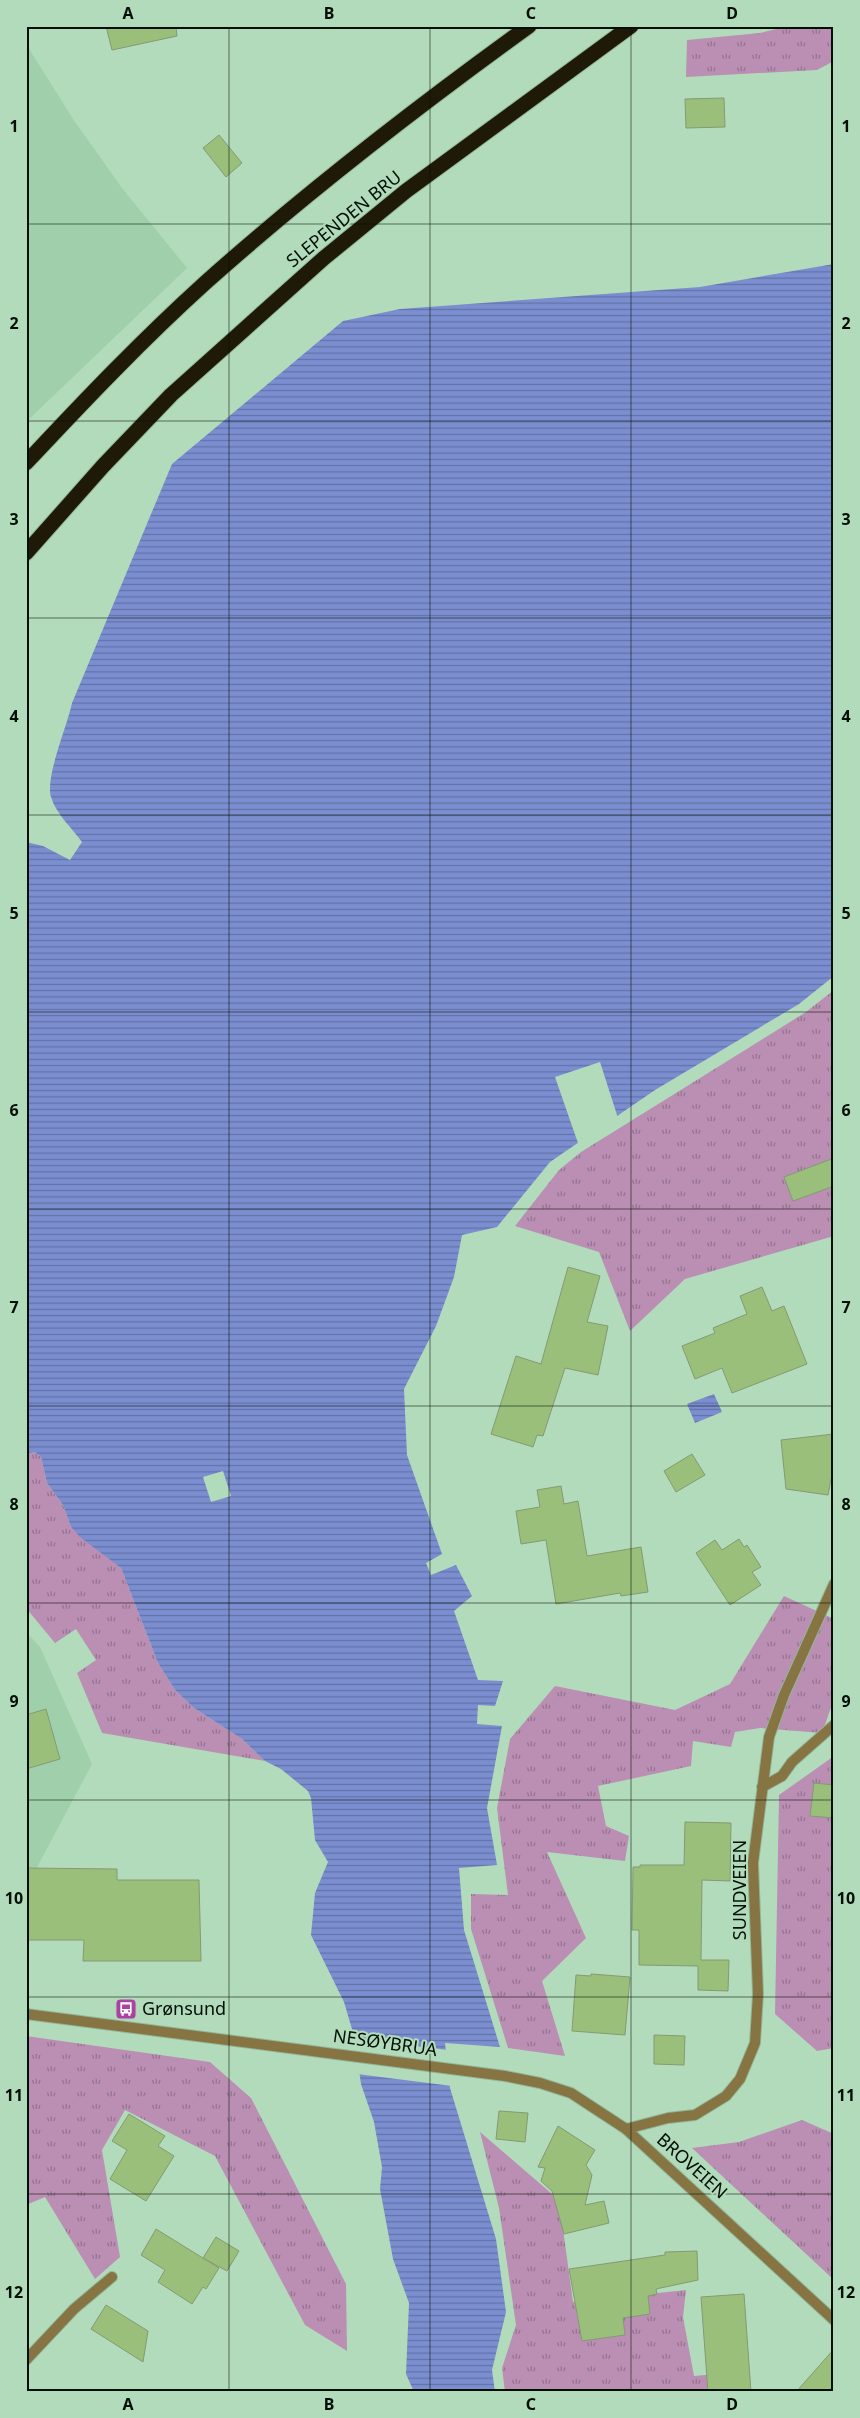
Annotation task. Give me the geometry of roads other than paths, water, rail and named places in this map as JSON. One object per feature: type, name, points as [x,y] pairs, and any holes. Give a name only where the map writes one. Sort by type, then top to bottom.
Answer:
[{"type":"highway","points":[[26,464],[127,358],[205,284],[285,214],[365,148],[529,26]]},
{"type":"highway","name":"SLEPENDEN BRU","points":[[26,553],[103,466],[171,395],[324,258],[473,141],[631,26]]},
{"type":"street","name":"SUNDVEIEN","points":[[626,2129],[668,2118],[695,2115],[726,2096],[740,2079],[755,2043],[758,1994],[753,1863],[769,1737],[784,1695],[834,1584]]},
{"type":"street","points":[[762,1787],[782,1776],[792,1762],[834,1725]]},
{"type":"street","name":"NESØYBRUA","points":[[26,2014],[262,2043],[505,2076]]},
{"type":"street","name":"BROVEIEN","points":[[505,2076],[540,2083],[571,2093],[626,2129],[834,2320]]},
{"type":"street","points":[[26,2360],[74,2310],[112,2277]]},
{"type":"water","points":[[834,264],[834,976],[799,1004],[655,1090],[550,1162],[497,1227],[462,1235],[454,1277],[436,1326],[404,1389],[407,1455],[442,1554],[426,1563],[431,1575],[456,1565],[472,1596],[454,1611],[478,1680],[503,1681],[495,1706],[478,1705],[477,1724],[502,1726],[487,1808],[497,1865],[459,1868],[464,1930],[500,2047],[445,2043],[450,2088],[496,2239],[506,2312],[492,2370],[495,2392],[414,2392],[406,2374],[409,2303],[393,2259],[380,2189],[382,2167],[374,2122],[361,2084],[354,2036],[344,2002],[311,1935],[315,1893],[328,1862],[315,1840],[311,1798],[308,1791],[281,1769],[265,1761],[242,1739],[194,1708],[175,1690],[158,1663],[121,1568],[80,1537],[71,1527],[63,1505],[47,1483],[41,1457],[35,1452],[26,1454],[26,842],[43,846],[70,860],[82,842],[60,815],[53,803],[50,788],[51,777],[72,703],[172,464],[343,321],[400,309],[700,287]]},
{"type":"water","points":[[714,1394],[722,1412],[695,1423],[687,1404]]},
{"type":"place","name":"Grønsund","points":[[126,2009]]}]
